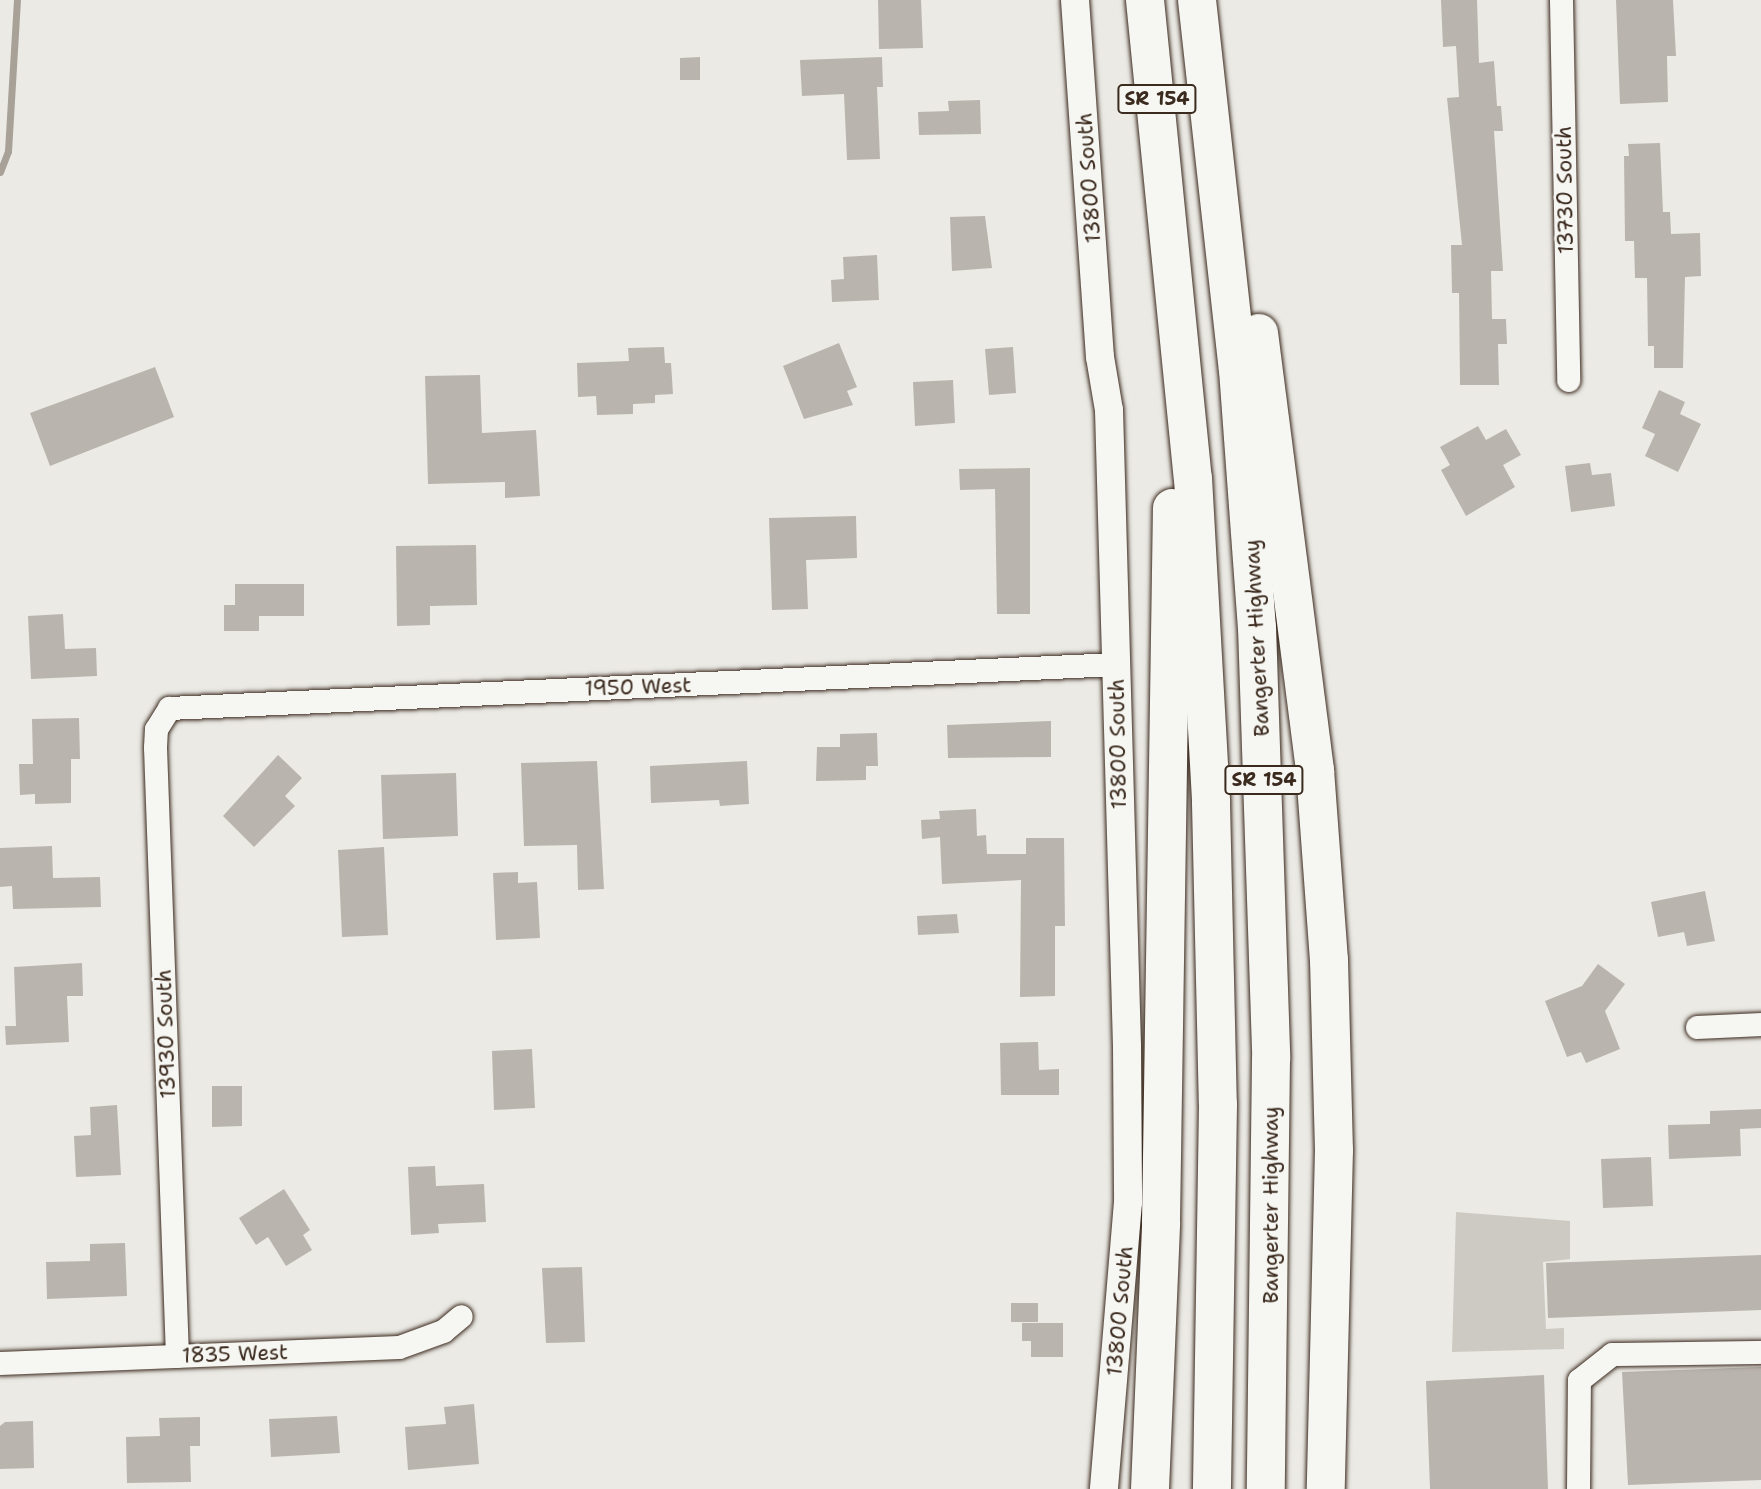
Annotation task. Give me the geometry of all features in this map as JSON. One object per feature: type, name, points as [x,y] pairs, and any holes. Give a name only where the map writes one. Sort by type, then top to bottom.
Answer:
[{"type":"highway","name":"SR 154","points":[[1145,0],[1168,198],[1193,478],[1211,803],[1218,1104],[1212,1489]]},
{"type":"highway","name":"Bangerter Highway","points":[[1197,0],[1247,473],[1264,771],[1271,1162],[1266,1489]]},
{"type":"highway","points":[[1206,74],[1258,322],[1322,851],[1334,1150],[1326,1489]]},
{"type":"highway","points":[[1150,1489],[1161,1222],[1172,535],[1168,198]]},
{"type":"street","name":"13800 South","points":[[1074,0],[1090,174],[1100,357],[1109,410],[1128,1202],[1104,1489]]},
{"type":"street","name":"13730 South","points":[[1561,0],[1568,380]]},
{"type":"street","name":"1950 West","points":[[162,714],[185,705],[743,684],[903,671],[1116,664]]},
{"type":"street","name":"13930 South","points":[[162,714],[155,747],[177,1356]]},
{"type":"street","points":[[1697,1027],[1761,1024]]},
{"type":"street","name":"1835 West","points":[[0,1363],[399,1347],[443,1331],[461,1316]]},
{"type":"street","points":[[1578,1489],[1579,1380],[1612,1354],[1761,1352]]},
{"type":"shaded area","points":[[1456,1212],[1570,1221],[1570,1259],[1543,1262],[1546,1329],[1564,1328],[1564,1349],[1452,1352]]},
{"type":"building","points":[[878,0],[921,0],[923,48],[879,49]]},
{"type":"building","points":[[1441,0],[1477,0],[1479,63],[1494,61],[1497,106],[1501,106],[1503,131],[1494,131],[1503,271],[1491,271],[1492,319],[1506,319],[1507,344],[1498,344],[1499,385],[1460,385],[1459,293],[1452,293],[1451,245],[1462,245],[1447,98],[1459,97],[1456,46],[1443,47]]},
{"type":"building","points":[[1616,0],[1673,0],[1676,56],[1667,56],[1668,102],[1620,104]]},
{"type":"building","points":[[700,57],[700,80],[680,80],[680,58]]},
{"type":"building","points":[[882,57],[883,87],[877,87],[880,159],[847,160],[844,94],[802,96],[800,60]]},
{"type":"building","points":[[980,100],[981,134],[919,135],[918,112],[949,111],[948,101]]},
{"type":"building","points":[[1660,143],[1663,212],[1670,212],[1671,234],[1700,233],[1701,276],[1685,277],[1683,368],[1654,368],[1654,346],[1648,346],[1647,278],[1635,278],[1634,241],[1625,241],[1624,156],[1629,156],[1628,144]]},
{"type":"building","points":[[985,216],[992,268],[952,271],[950,217]]},
{"type":"building","points":[[877,255],[879,300],[832,302],[831,280],[844,279],[843,257]]},
{"type":"building","points":[[839,343],[857,387],[847,391],[853,405],[804,419],[783,366]]},
{"type":"building","points":[[664,347],[665,363],[671,363],[673,394],[655,395],[655,403],[633,404],[633,414],[597,415],[596,396],[578,397],[577,363],[629,361],[628,348]]},
{"type":"building","points":[[1013,347],[1016,393],[989,395],[985,349]]},
{"type":"building","points":[[155,367],[174,417],[50,466],[30,413]]},
{"type":"building","points":[[480,375],[482,433],[536,430],[540,496],[505,498],[505,482],[428,484],[425,376]]},
{"type":"building","points":[[953,380],[955,423],[915,426],[913,382]]},
{"type":"building","points":[[1659,390],[1685,402],[1680,414],[1701,424],[1678,472],[1645,456],[1655,434],[1642,428]]},
{"type":"building","points":[[1478,426],[1486,440],[1506,429],[1521,455],[1503,465],[1515,487],[1466,516],[1441,470],[1450,465],[1440,447]]},
{"type":"building","points":[[1590,463],[1592,475],[1611,473],[1615,506],[1571,512],[1565,466]]},
{"type":"building","points":[[1030,468],[1030,614],[997,614],[995,489],[960,490],[959,469]]},
{"type":"building","points":[[856,516],[857,558],[806,560],[808,609],[772,610],[769,518]]},
{"type":"building","points":[[476,545],[477,605],[430,606],[430,625],[397,626],[396,546]]},
{"type":"building","points":[[235,584],[304,584],[304,616],[259,616],[259,631],[224,631],[224,605],[235,605]]},
{"type":"building","points":[[63,614],[65,649],[96,648],[97,676],[31,679],[28,616]]},
{"type":"building","points":[[79,718],[80,759],[71,759],[71,803],[35,804],[35,794],[20,795],[19,764],[33,764],[32,719]]},
{"type":"building","points":[[1051,721],[1051,757],[948,758],[947,725]]},
{"type":"building","points":[[877,733],[878,766],[866,766],[866,780],[816,781],[817,747],[840,747],[840,734]]},
{"type":"building","points":[[278,755],[302,778],[285,796],[295,806],[254,847],[223,816]]},
{"type":"building","points":[[597,761],[604,889],[578,890],[577,845],[524,846],[521,763]]},
{"type":"building","points":[[747,761],[749,804],[720,806],[719,800],[651,803],[650,766]]},
{"type":"building","points":[[456,773],[458,836],[383,839],[381,775]]},
{"type":"building","points":[[976,809],[977,836],[986,835],[987,854],[1026,854],[1026,838],[1064,838],[1065,926],[1055,926],[1055,996],[1020,997],[1021,880],[942,884],[940,837],[922,839],[921,820],[940,819],[939,811]]},
{"type":"building","points":[[52,846],[53,878],[100,877],[101,907],[13,909],[12,886],[0,887],[0,848]]},
{"type":"building","points":[[384,847],[388,935],[342,937],[338,850]]},
{"type":"building","points":[[518,872],[518,883],[537,882],[540,938],[496,940],[493,873]]},
{"type":"building","points":[[1705,891],[1715,941],[1687,946],[1684,932],[1658,937],[1651,902]]},
{"type":"building","points":[[957,914],[959,933],[918,935],[917,916]]},
{"type":"building","points":[[82,963],[83,996],[67,996],[69,1042],[6,1045],[5,1026],[16,1026],[14,967]]},
{"type":"building","points":[[1598,964],[1625,984],[1605,1011],[1620,1049],[1586,1063],[1581,1052],[1567,1057],[1545,1001],[1582,986]]},
{"type":"building","points":[[1038,1042],[1039,1070],[1059,1069],[1059,1095],[1001,1095],[1000,1043]]},
{"type":"building","points":[[532,1049],[535,1108],[494,1110],[492,1051]]},
{"type":"building","points":[[212,1086],[242,1086],[242,1126],[212,1127]]},
{"type":"building","points":[[117,1105],[121,1175],[76,1177],[74,1136],[91,1135],[90,1107]]},
{"type":"building","points":[[1761,1109],[1761,1128],[1740,1129],[1741,1156],[1669,1159],[1668,1125],[1710,1124],[1710,1111]]},
{"type":"building","points":[[1651,1157],[1653,1206],[1603,1208],[1601,1159]]},
{"type":"building","points":[[435,1166],[436,1186],[484,1184],[486,1222],[438,1224],[439,1233],[411,1235],[408,1167]]},
{"type":"building","points":[[284,1189],[310,1230],[303,1235],[312,1250],[286,1266],[268,1237],[256,1245],[239,1218]]},
{"type":"building","points":[[125,1243],[127,1296],[47,1299],[46,1262],[90,1261],[90,1244]]},
{"type":"building","points":[[1761,1255],[1761,1310],[1548,1318],[1546,1263]]},
{"type":"building","points":[[582,1267],[585,1342],[546,1343],[542,1268]]},
{"type":"building","points":[[1011,1303],[1038,1303],[1038,1322],[1011,1322]]},
{"type":"building","points":[[1022,1323],[1063,1323],[1063,1357],[1031,1357],[1031,1341],[1022,1341]]},
{"type":"building","points":[[1761,1367],[1761,1480],[1628,1485],[1622,1372]]},
{"type":"building","points":[[1544,1375],[1548,1489],[1430,1489],[1426,1381]]},
{"type":"building","points":[[474,1404],[479,1464],[408,1470],[405,1427],[446,1424],[444,1407]]},
{"type":"building","points":[[337,1416],[340,1453],[271,1457],[269,1419]]},
{"type":"building","points":[[200,1417],[200,1446],[190,1446],[191,1482],[127,1483],[126,1437],[160,1436],[159,1418]]},
{"type":"building","points":[[33,1421],[34,1468],[0,1469],[0,1426],[5,1422]]},
{"type":"waterway","points":[[0,172],[8,151],[17,0]]}]
